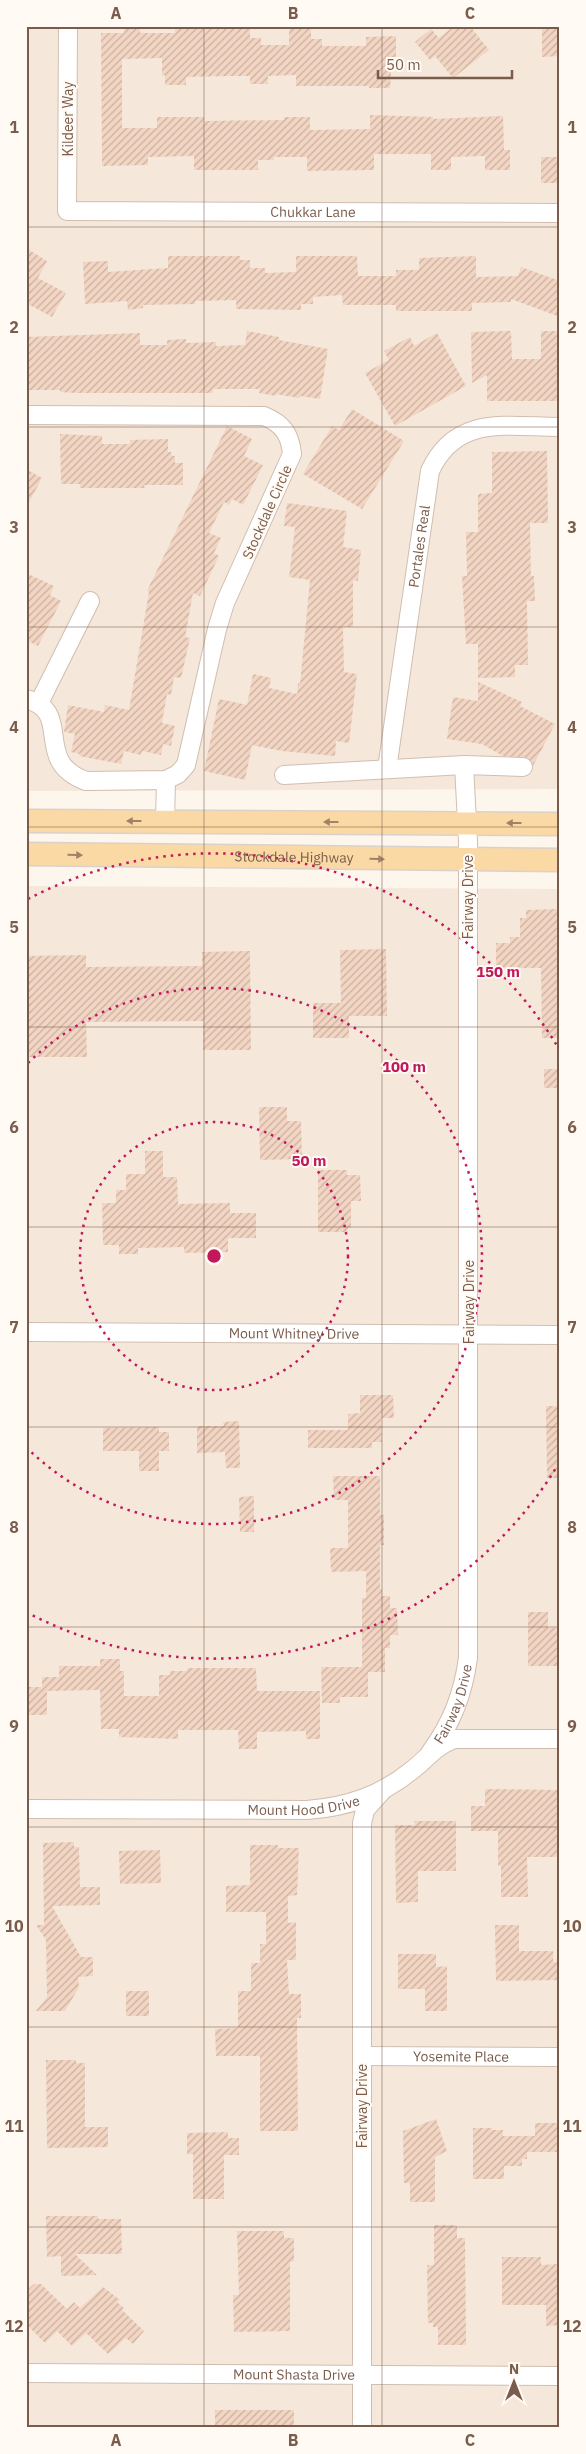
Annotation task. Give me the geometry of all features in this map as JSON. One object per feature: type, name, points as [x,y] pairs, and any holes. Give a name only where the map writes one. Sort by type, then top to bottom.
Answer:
[{"type":"main road","name":"Stockdale Highway","points":[[26,821],[165,821],[468,841],[560,860]]},
{"type":"main road","name":"Stockdale Highway","points":[[26,854],[468,841],[560,824]]},
{"type":"street","name":"Kildeer Way","points":[[67,211],[68,26]]},
{"type":"street","name":"Chukkar Lane","points":[[67,211],[560,213]]},
{"type":"street","name":"Stockdale Circle","points":[[26,415],[264,416],[276,421],[285,430],[291,441],[292,454],[289,464],[225,603],[217,629],[186,765],[178,774],[166,780]]},
{"type":"street","name":"Portales Real","points":[[387,769],[430,471],[437,456],[447,443],[475,428],[560,427]]},
{"type":"street","points":[[90,601],[32,701],[54,723],[57,758],[64,769],[74,776],[86,781],[166,780],[165,821]]},
{"type":"street","points":[[284,775],[464,765],[523,767]]},
{"type":"street","name":"Fairway Drive","points":[[430,1753],[443,1736],[456,1711],[465,1684],[468,1658],[468,841],[464,765]]},
{"type":"street","name":"Mount Whitney Drive","points":[[26,1332],[560,1335]]},
{"type":"street","name":"Mount Hood Drive","points":[[26,1808],[307,1810],[333,1808],[358,1802],[382,1791],[413,1770],[442,1743],[454,1738],[560,1739]]},
{"type":"street","name":"Fairway Drive","points":[[362,2428],[362,1823],[365,1810],[382,1791]]},
{"type":"street","name":"Yosemite Place","points":[[362,2056],[560,2057]]},
{"type":"street","name":"Mount Shasta Drive","points":[[26,2373],[560,2376]]},
{"type":"shaded area","points":[[26,26],[560,26],[560,789],[26,791]]},
{"type":"shaded area","points":[[26,886],[560,889],[560,2428],[26,2428]]},
{"type":"building","points":[[454,26],[470,26],[489,50],[453,78],[435,56],[430,60],[415,42],[431,29],[439,38]]},
{"type":"building","points":[[542,26],[560,26],[560,56],[542,57]]},
{"type":"building","points":[[124,27],[140,27],[140,33],[175,33],[175,29],[250,28],[250,38],[261,38],[261,45],[289,45],[289,28],[311,28],[311,39],[322,39],[322,46],[366,46],[366,37],[396,36],[396,57],[392,57],[390,88],[369,88],[369,86],[296,86],[296,75],[268,76],[268,84],[250,84],[250,76],[230,76],[186,77],[186,85],[165,85],[165,75],[162,76],[162,58],[122,59],[122,128],[157,128],[157,117],[204,117],[204,121],[284,120],[284,117],[310,117],[310,130],[370,129],[370,115],[433,117],[433,119],[503,116],[504,150],[510,150],[510,170],[485,170],[485,156],[451,157],[451,170],[431,170],[431,154],[374,154],[374,170],[307,171],[307,157],[274,157],[274,160],[258,160],[258,170],[194,170],[194,156],[148,157],[148,165],[102,166],[101,33],[124,33]]},
{"type":"building","points":[[541,157],[560,157],[560,183],[541,183]]},
{"type":"building","points":[[26,248],[47,261],[38,278],[66,293],[52,317],[26,303]]},
{"type":"building","points":[[168,256],[240,256],[240,260],[250,260],[250,268],[265,268],[265,273],[296,272],[296,256],[357,256],[358,276],[396,276],[396,270],[419,270],[419,258],[476,256],[476,277],[518,276],[521,267],[560,281],[560,317],[511,299],[511,302],[472,303],[472,311],[396,311],[396,305],[343,305],[342,295],[313,297],[313,304],[301,304],[301,310],[236,309],[236,300],[195,301],[195,304],[143,305],[143,308],[128,310],[127,301],[85,304],[83,262],[108,261],[108,272],[168,268]]},
{"type":"building","points":[[247,331],[279,337],[279,340],[328,349],[320,399],[276,394],[276,396],[259,393],[260,389],[213,389],[213,393],[75,393],[60,392],[60,390],[26,390],[26,337],[140,333],[140,345],[167,345],[167,340],[186,339],[186,343],[216,342],[216,346],[245,345]]},
{"type":"building","points":[[511,331],[512,359],[541,359],[541,331],[560,331],[560,401],[487,401],[487,375],[472,383],[471,332]]},
{"type":"building","points":[[437,333],[466,386],[395,426],[365,373],[389,360],[384,351],[410,337],[414,346]]},
{"type":"building","points":[[352,409],[404,441],[362,509],[303,474],[332,426],[339,430]]},
{"type":"building","points":[[227,426],[252,439],[244,456],[263,465],[243,505],[232,499],[229,505],[224,502],[209,533],[221,538],[214,553],[219,556],[200,596],[193,593],[185,637],[190,638],[181,678],[174,677],[171,695],[167,694],[162,723],[175,726],[171,746],[163,744],[161,755],[142,751],[141,755],[124,751],[121,764],[79,756],[80,754],[71,752],[75,734],[64,732],[68,705],[104,712],[105,705],[129,710],[149,592],[147,591]]},
{"type":"building","points":[[60,434],[102,436],[102,444],[130,444],[130,440],[168,439],[168,452],[175,456],[175,463],[183,463],[183,485],[144,485],[145,488],[80,488],[80,484],[61,484]]},
{"type":"building","points":[[547,451],[548,523],[530,523],[531,576],[534,576],[535,601],[527,601],[528,665],[515,665],[515,677],[478,678],[478,644],[466,644],[462,576],[467,576],[466,532],[478,532],[478,494],[492,493],[492,452]]},
{"type":"building","points":[[26,469],[42,478],[26,508]]},
{"type":"building","points":[[287,503],[347,511],[343,547],[361,550],[358,581],[353,580],[353,627],[343,627],[344,672],[357,674],[349,743],[336,741],[335,756],[282,751],[252,745],[245,780],[204,771],[219,699],[247,705],[253,674],[271,678],[269,688],[297,694],[298,683],[300,684],[310,580],[289,577],[295,527],[284,526]]},
{"type":"building","points":[[26,573],[54,586],[50,595],[61,601],[38,646],[26,640]]},
{"type":"building","points":[[478,682],[522,702],[520,706],[555,724],[533,766],[528,758],[503,756],[482,744],[447,739],[453,697],[478,701]]},
{"type":"building","points":[[558,909],[560,1038],[542,1038],[541,968],[496,968],[496,943],[510,943],[510,937],[520,937],[520,918],[526,918],[526,910]]},
{"type":"building","points":[[386,949],[387,1016],[349,1016],[349,1038],[313,1038],[313,1003],[341,1003],[340,950]]},
{"type":"building","points":[[250,951],[251,1050],[203,1050],[203,1021],[86,1022],[87,1057],[26,1057],[26,968],[28,968],[28,956],[86,955],[86,967],[202,966],[202,952]]},
{"type":"building","points":[[544,1069],[560,1069],[560,1088],[544,1088]]},
{"type":"building","points":[[259,1107],[287,1107],[287,1121],[301,1121],[302,1159],[260,1160]]},
{"type":"building","points":[[145,1151],[163,1151],[163,1177],[177,1177],[178,1204],[230,1203],[230,1213],[256,1213],[256,1238],[228,1238],[228,1252],[184,1253],[184,1247],[138,1248],[138,1254],[119,1254],[119,1245],[103,1245],[102,1203],[116,1203],[116,1190],[126,1190],[126,1174],[145,1174]]},
{"type":"building","points":[[318,1170],[347,1170],[347,1175],[360,1175],[361,1201],[351,1201],[351,1228],[348,1228],[348,1232],[318,1232]]},
{"type":"building","points":[[360,1395],[393,1395],[394,1418],[381,1418],[382,1442],[372,1442],[372,1448],[308,1448],[308,1430],[348,1430],[348,1414],[360,1413]]},
{"type":"building","points":[[546,1406],[560,1406],[560,1478],[547,1478]]},
{"type":"building","points":[[239,1421],[240,1468],[226,1468],[225,1452],[197,1453],[197,1426],[224,1426],[223,1422]]},
{"type":"building","points":[[159,1427],[159,1432],[169,1432],[169,1451],[159,1451],[159,1471],[139,1471],[139,1451],[103,1451],[103,1428]]},
{"type":"building","points":[[333,1476],[380,1476],[380,1515],[384,1515],[384,1545],[380,1545],[380,1589],[382,1589],[382,1596],[390,1596],[390,1608],[397,1608],[398,1635],[390,1635],[390,1648],[385,1648],[385,1672],[368,1672],[368,1697],[340,1697],[340,1703],[322,1703],[321,1667],[362,1667],[362,1598],[366,1598],[366,1571],[331,1572],[330,1548],[348,1548],[348,1500],[334,1500]]},
{"type":"building","points":[[254,1496],[254,1532],[240,1532],[239,1497]]},
{"type":"building","points":[[528,1612],[548,1612],[548,1628],[560,1628],[560,1666],[528,1666]]},
{"type":"building","points":[[100,1659],[120,1659],[120,1671],[124,1671],[124,1696],[159,1696],[159,1675],[170,1675],[170,1671],[187,1671],[187,1668],[256,1668],[257,1691],[320,1691],[320,1739],[306,1739],[306,1731],[257,1732],[257,1749],[239,1749],[238,1730],[178,1730],[178,1739],[119,1737],[119,1729],[101,1729],[100,1690],[47,1691],[47,1715],[26,1715],[26,1687],[42,1687],[42,1677],[59,1677],[59,1666],[100,1666]]},
{"type":"building","points":[[485,1789],[560,1790],[560,1857],[527,1857],[528,1897],[501,1897],[501,1866],[498,1866],[498,1831],[471,1831],[471,1806],[485,1806]]},
{"type":"building","points":[[414,1821],[456,1821],[456,1871],[418,1871],[418,1902],[396,1903],[395,1825],[415,1825]]},
{"type":"building","points":[[74,1842],[74,1847],[79,1847],[80,1887],[100,1887],[100,1905],[52,1906],[81,1957],[93,1957],[93,1976],[78,1977],[79,1987],[65,2011],[36,2011],[47,1997],[46,1940],[36,1925],[44,1925],[43,1843]]},
{"type":"building","points":[[250,1845],[278,1845],[278,1848],[299,1848],[297,1895],[288,1896],[288,1923],[296,1922],[296,1960],[287,1960],[289,1994],[301,1994],[301,2018],[297,2018],[298,2131],[260,2131],[260,2056],[216,2056],[215,2029],[238,2028],[238,1991],[251,1991],[251,1963],[260,1963],[260,1944],[266,1944],[266,1912],[226,1912],[226,1886],[250,1885]]},
{"type":"building","points":[[160,1850],[161,1883],[120,1884],[119,1851]]},
{"type":"building","points":[[495,1925],[519,1925],[519,1951],[553,1951],[553,1962],[560,1962],[560,1980],[496,1981]]},
{"type":"building","points":[[398,1954],[436,1954],[436,1967],[447,1966],[447,2011],[425,2011],[425,1989],[398,1989]]},
{"type":"building","points":[[126,1991],[149,1991],[149,2016],[126,2016]]},
{"type":"building","points":[[46,2060],[76,2060],[76,2063],[85,2063],[85,2127],[108,2127],[108,2147],[47,2148]]},
{"type":"building","points":[[436,2119],[447,2151],[435,2157],[435,2202],[410,2202],[410,2183],[404,2183],[403,2131]]},
{"type":"building","points":[[535,2123],[560,2123],[560,2152],[527,2152],[527,2159],[522,2159],[522,2166],[504,2166],[504,2179],[473,2179],[473,2128],[503,2130],[503,2136],[535,2136]]},
{"type":"building","points":[[228,2132],[228,2138],[239,2138],[239,2155],[224,2155],[224,2199],[193,2199],[193,2154],[187,2154],[187,2133]]},
{"type":"building","points":[[46,2216],[98,2216],[98,2219],[121,2219],[122,2254],[75,2254],[97,2275],[61,2276],[61,2256],[47,2257]]},
{"type":"building","points":[[434,2225],[457,2225],[457,2238],[465,2238],[466,2345],[438,2345],[438,2327],[433,2327],[433,2323],[428,2323],[427,2265],[434,2265]]},
{"type":"building","points":[[237,2231],[284,2231],[284,2238],[294,2238],[294,2261],[290,2262],[290,2331],[234,2332],[233,2295],[239,2295]]},
{"type":"building","points":[[502,2257],[541,2257],[541,2265],[560,2264],[560,2325],[546,2326],[546,2305],[502,2305]]},
{"type":"building","points":[[34,2284],[41,2284],[67,2309],[74,2302],[80,2308],[103,2287],[120,2300],[117,2302],[124,2308],[122,2310],[144,2331],[133,2344],[126,2338],[108,2354],[86,2333],[72,2346],[57,2331],[45,2343],[26,2324],[26,2291]]},
{"type":"building","points":[[215,2410],[294,2410],[294,2428],[215,2428]]}]
